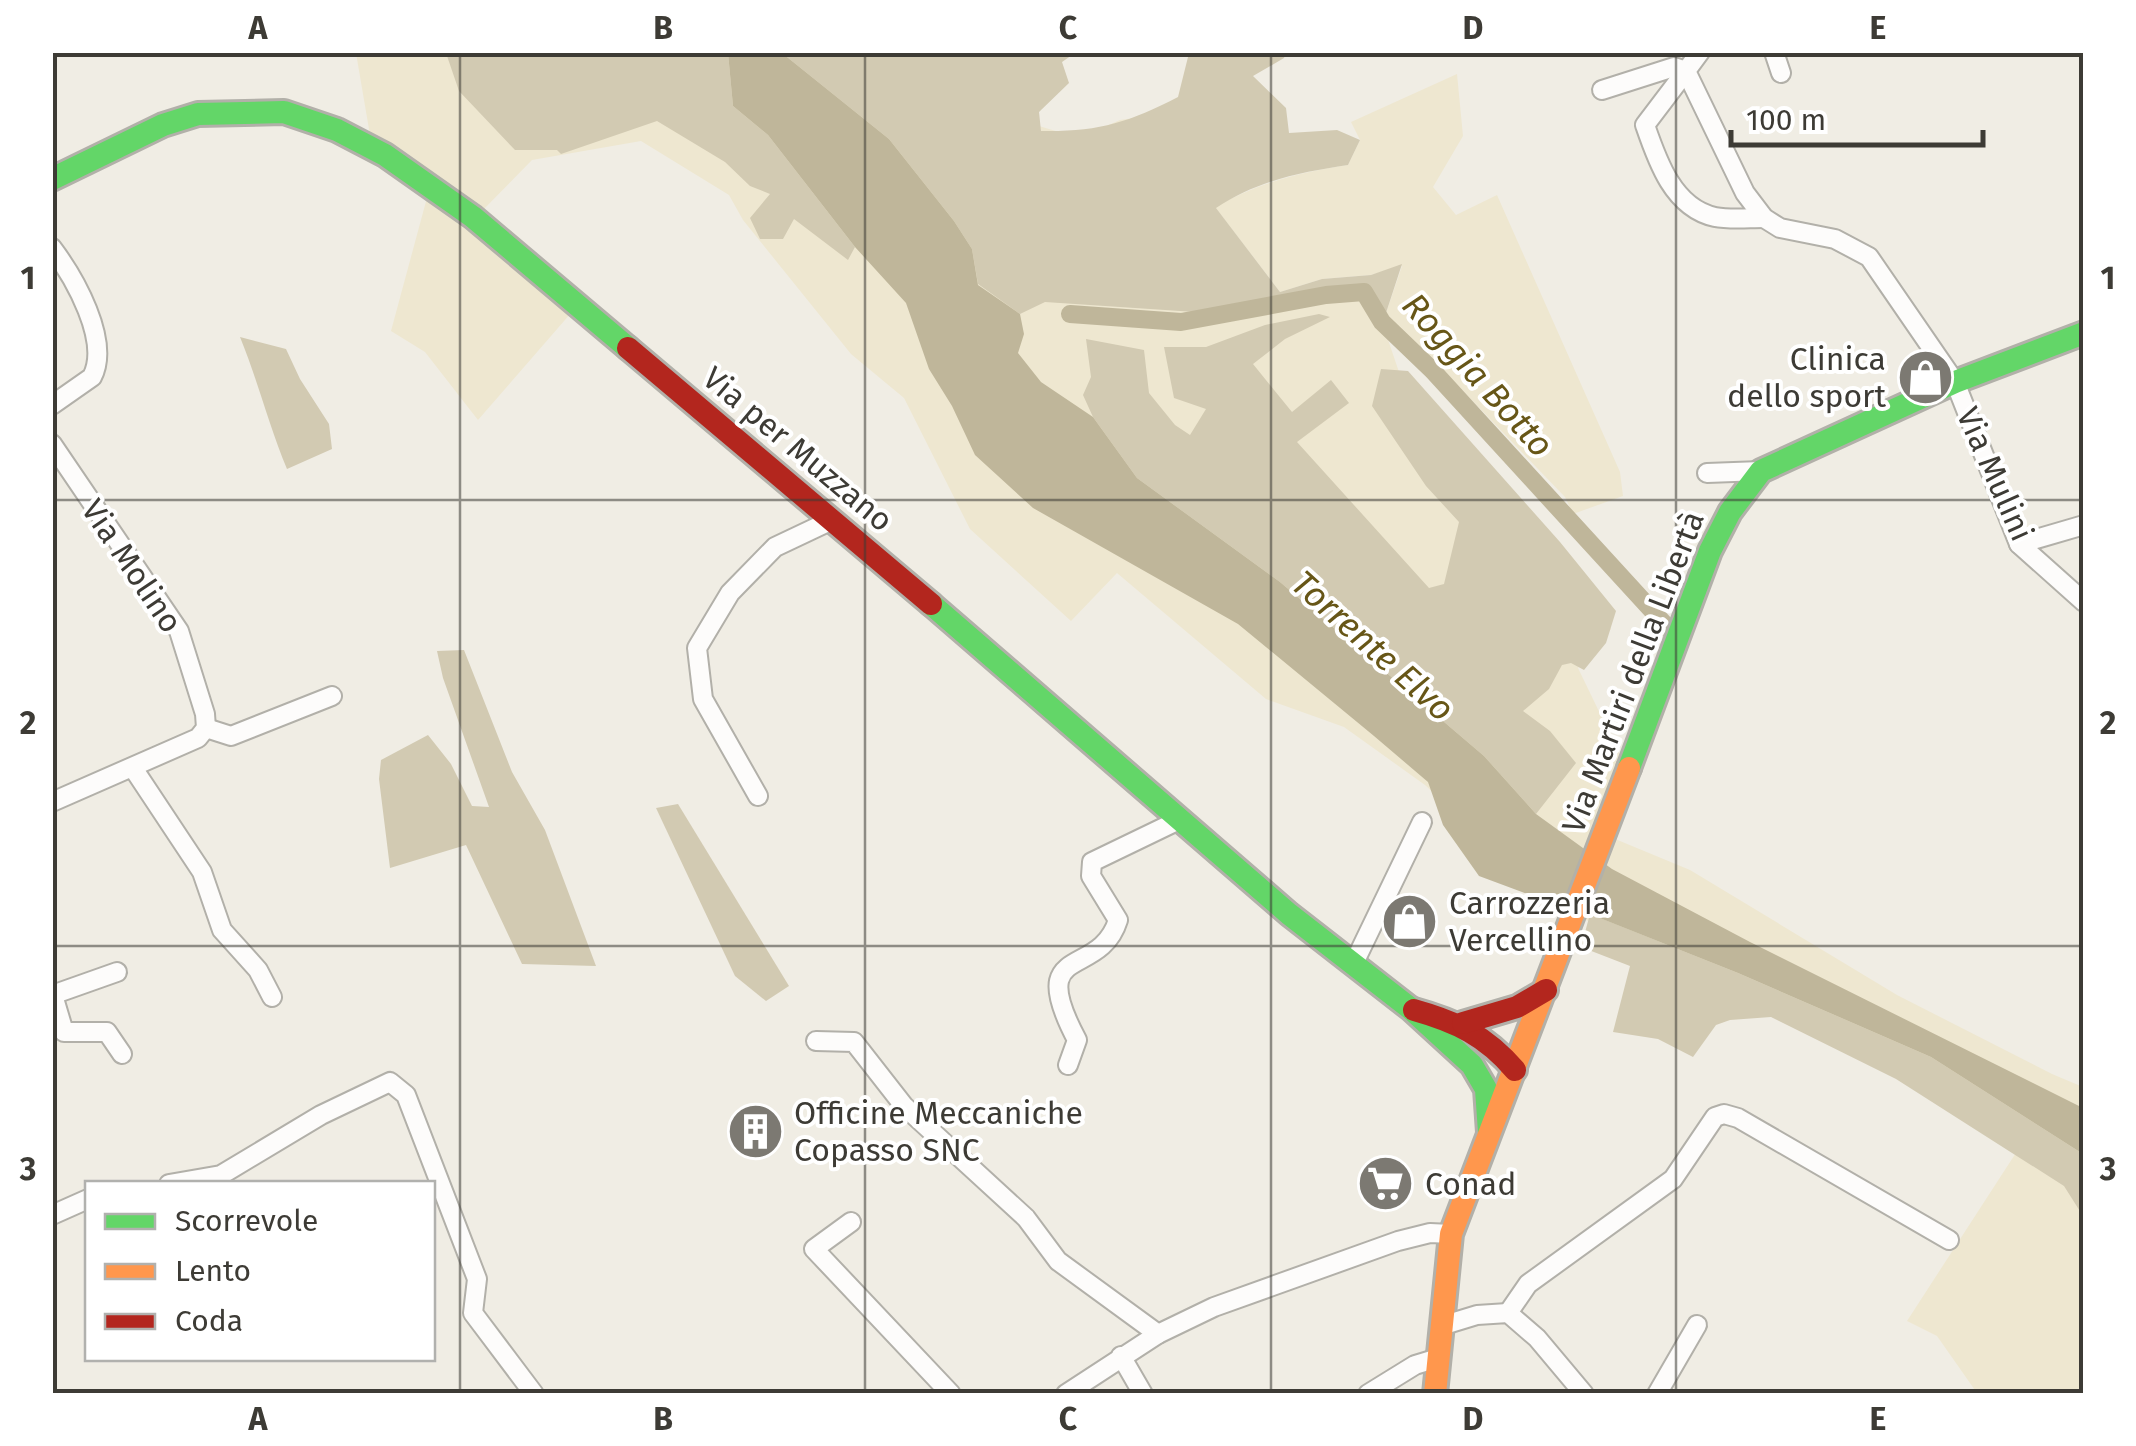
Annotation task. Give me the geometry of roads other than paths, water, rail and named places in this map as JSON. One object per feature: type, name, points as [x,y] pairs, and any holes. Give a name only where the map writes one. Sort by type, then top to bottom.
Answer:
[{"type":"street","points":[[1686,71],[1700,52]]},
{"type":"street","points":[[1774,52],[1781,73]]},
{"type":"street","points":[[1602,90],[1674,68],[1686,71]]},
{"type":"street","points":[[1686,71],[1745,193],[1764,218]]},
{"type":"street","name":"Via Mulini","points":[[1686,71],[1645,125],[1658,163],[1677,192],[1695,208],[1716,217],[1764,218],[1780,228],[1835,239],[1870,256],[1956,382],[2019,544],[2084,602]]},
{"type":"street","name":"Via per Muzzano","points":[[52,179],[163,125],[198,114],[284,112],[338,130],[386,155],[472,217],[832,520],[1289,914],[1411,1009],[1472,1064],[1486,1090],[1489,1132]]},
{"type":"street","points":[[52,248],[83,298],[93,327],[96,356],[92,377],[52,405]]},
{"type":"street","name":"Via Martiri della Libertà","points":[[1546,990],[1710,551],[1730,512],[1761,471],[1956,382],[2084,333]]},
{"type":"street","name":"Via Molino","points":[[52,444],[179,631],[206,728]]},
{"type":"street","points":[[1707,474],[1761,471]]},
{"type":"street","points":[[758,796],[703,699],[697,648],[730,593],[775,547],[832,520]]},
{"type":"street","points":[[2019,544],[2084,525]]},
{"type":"street","points":[[52,802],[198,738],[206,728],[231,736],[332,696]]},
{"type":"street","points":[[133,768],[202,872],[222,930],[258,970],[272,997]]},
{"type":"street","points":[[1068,1065],[1077,1040],[1060,1008],[1056,988],[1065,969],[1112,937],[1118,920],[1091,876],[1092,862],[1180,820]]},
{"type":"street","points":[[1354,963],[1422,822]]},
{"type":"street","points":[[117,972],[53,995],[58,1037],[108,1032],[122,1054]]},
{"type":"street","points":[[1463,1023],[1518,1008],[1546,990]]},
{"type":"street","points":[[1434,1394],[1451,1234],[1546,990]]},
{"type":"street","name":"Via per Muzzano","points":[[1411,1009],[1463,1023],[1486,1036],[1514,1070]]},
{"type":"street","points":[[816,1041],[854,1042],[904,1106],[1026,1218],[1058,1262],[1158,1334]]},
{"type":"street","points":[[1472,1064],[1514,1070]]},
{"type":"street","points":[[184,1181],[221,1174],[321,1115],[390,1082],[406,1095],[477,1279],[473,1313],[534,1394]]},
{"type":"street","points":[[1508,1313],[1528,1284],[1672,1180],[1714,1117],[1724,1114],[1738,1118],[1949,1240]]},
{"type":"street","points":[[52,1214],[85,1200]]},
{"type":"street","points":[[851,1222],[814,1248],[951,1394]]},
{"type":"street","points":[[1066,1394],[1158,1334],[1214,1307],[1420,1235],[1451,1234]]},
{"type":"street","points":[[1441,1326],[1478,1314],[1508,1313],[1537,1338],[1584,1394]]},
{"type":"street","points":[[1657,1394],[1697,1325]]},
{"type":"street","points":[[1121,1356],[1143,1394]]},
{"type":"street","points":[[1368,1394],[1415,1365],[1438,1358]]},
{"type":"waterway","name":"Roggia Botto","points":[[1070,314],[1181,322],[1326,295],[1364,292],[1382,322],[1432,370],[1669,629]]},
{"type":"place","name":"Clinica dello sport","points":[[1925,377]]},
{"type":"place","name":"Carrozzeria Vercellino","points":[[1410,921]]},
{"type":"place","name":"Officine Meccaniche Copasso SNC","points":[[755,1131]]},
{"type":"place","name":"Conad","points":[[1386,1184]]},
{"type":"water label","name":"Torrente Elvo","points":[[1373,646]]}]
